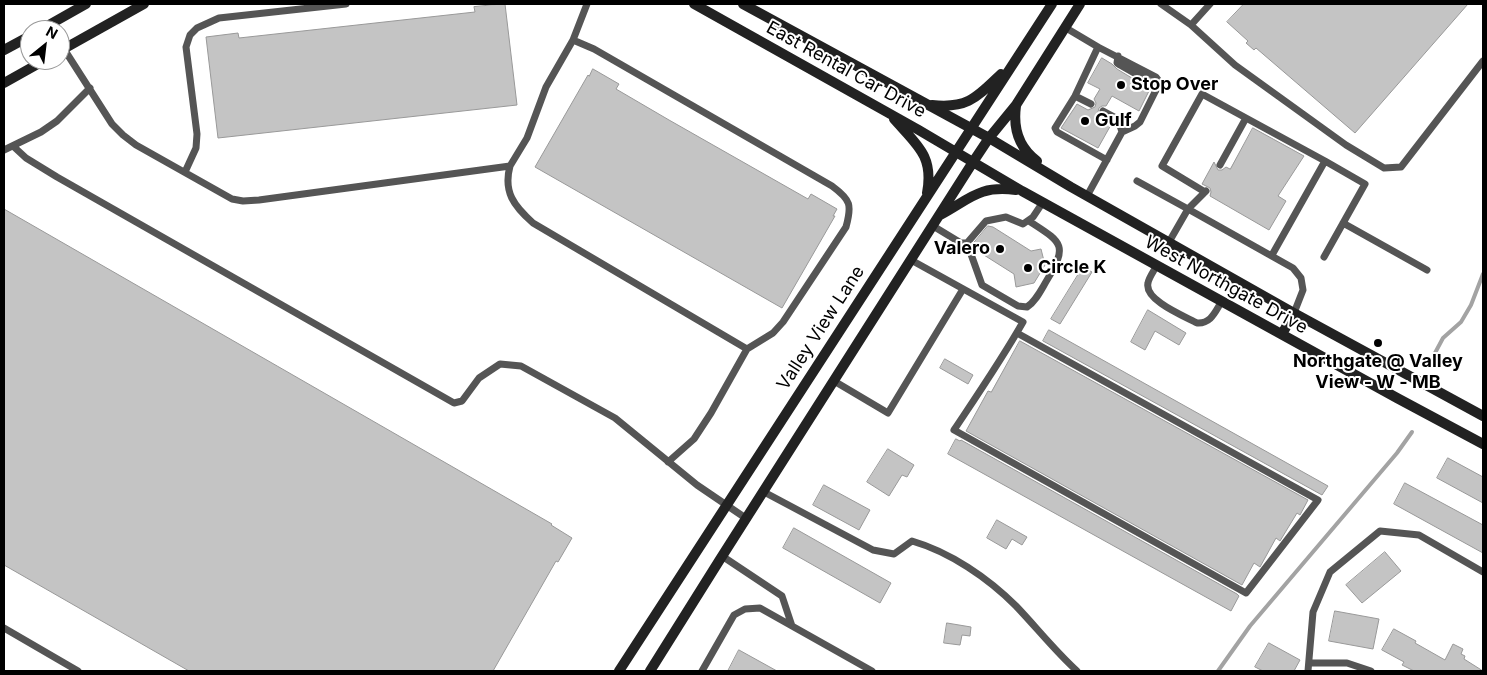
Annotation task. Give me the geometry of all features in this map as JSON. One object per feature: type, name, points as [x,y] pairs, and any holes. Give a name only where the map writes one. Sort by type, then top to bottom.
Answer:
[{"type":"main road","points":[[62,20],[86,4]]},
{"type":"main road","points":[[70,43],[144,4]]},
{"type":"main road","name":"East Rental Car Drive","points":[[694,4],[889,113],[954,152]]},
{"type":"main road","name":"East Rental Car Drive","points":[[743,4],[989,138]]},
{"type":"main road","name":"Valley View Lane","points":[[619,671],[954,152],[1052,4]]},
{"type":"main road","points":[[650,671],[973,162],[989,138],[1016,105],[1080,4]]},
{"type":"main road","points":[[4,50],[20,41]]},
{"type":"main road","points":[[928,104],[959,106],[968,102],[1013,63]]},
{"type":"main road","points":[[4,83],[27,70]]},
{"type":"main road","points":[[1016,105],[1014,120],[1020,143],[1029,156],[1071,187]]},
{"type":"main road","points":[[889,113],[924,154],[929,171],[926,196]]},
{"type":"main road","name":"West Northgate Drive","points":[[989,138],[1071,187],[1294,313],[1483,416]]},
{"type":"main road","name":"West Northgate Drive","points":[[954,152],[1483,444]]},
{"type":"main road","points":[[939,216],[956,207],[970,196],[985,190],[999,188],[1022,191]]},
{"type":"main road","points":[[1282,334],[1294,313]]},
{"type":"lane","points":[[185,172],[196,148],[197,134],[186,47],[190,35],[197,28],[219,18],[346,4]]},
{"type":"lane","points":[[587,4],[573,40],[546,87],[527,138],[510,166],[506,180],[512,198],[519,211],[532,223],[747,350]]},
{"type":"lane","points":[[1162,4],[1191,25],[1235,65],[1346,145],[1384,168],[1401,168],[1483,61]]},
{"type":"lane","points":[[1191,25],[1210,4]]},
{"type":"lane","points":[[1066,28],[1156,77],[1159,81],[1140,122],[1122,132],[1087,196]]},
{"type":"lane","points":[[573,40],[594,49],[832,186],[847,200],[850,211],[846,227],[784,322],[773,333],[747,350],[712,414],[694,439],[668,462]]},
{"type":"lane","points":[[1098,47],[1075,96],[1055,128],[1057,132],[1069,136],[1107,160]]},
{"type":"lane","points":[[70,60],[112,124],[123,135],[136,145],[232,199],[243,201],[510,166]]},
{"type":"lane","points":[[4,150],[41,132],[57,121],[90,88]]},
{"type":"lane","points":[[1169,242],[1188,209],[1206,191],[1162,166],[1202,94],[1365,184],[1324,257]]},
{"type":"lane","points":[[1075,96],[1087,104]]},
{"type":"lane","points":[[1105,114],[1118,120],[1122,132]]},
{"type":"lane","points":[[1220,165],[1246,118]]},
{"type":"lane","points":[[13,146],[26,158],[57,177],[454,403],[462,401],[479,378],[500,364],[521,366],[615,418],[668,462],[747,519]]},
{"type":"lane","points":[[1272,255],[1324,162]]},
{"type":"lane","points":[[1137,180],[1293,268],[1301,278],[1303,290],[1294,313]]},
{"type":"lane","points":[[932,226],[961,243],[967,243],[986,221],[1002,217],[1019,223],[1029,220],[1036,214],[1043,202]]},
{"type":"lane","points":[[967,243],[982,285],[1018,306],[1027,307],[1034,302],[1061,254],[1053,236],[1029,220]]},
{"type":"lane","points":[[1343,223],[1427,270]]},
{"type":"lane","points":[[911,260],[1023,322],[1017,332],[1006,352],[954,430],[1246,592],[1318,500],[1017,332]]},
{"type":"lane","points":[[1157,265],[1148,283],[1148,291],[1154,299],[1196,323],[1210,320],[1222,301]]},
{"type":"lane","points":[[834,381],[888,413],[963,289]]},
{"type":"lane","points":[[764,492],[873,550],[894,554],[912,541],[932,547],[982,577],[1015,606],[1057,653],[1077,671]]},
{"type":"lane","points":[[1308,671],[1313,612],[1330,572],[1380,531],[1419,535],[1483,572]]},
{"type":"lane","points":[[722,556],[782,596],[792,626]]},
{"type":"lane","points":[[702,671],[734,615],[745,609],[760,608],[872,671]]},
{"type":"lane","points":[[4,628],[78,671]]},
{"type":"lane","points":[[1309,663],[1347,663],[1372,671]]},
{"type":"building","points":[[505,4],[517,105],[218,138],[206,37],[238,33],[239,38],[475,12],[474,7]]},
{"type":"building","points":[[1244,4],[1468,4],[1355,133],[1256,48],[1254,50],[1246,43],[1248,41],[1227,22]]},
{"type":"building","points":[[1102,58],[1150,89],[1139,111],[1112,96],[1106,106],[1099,108],[1100,116],[1112,123],[1098,148],[1061,128],[1077,104],[1088,110],[1095,107],[1094,99],[1100,89],[1088,83]]},
{"type":"building","points":[[593,69],[619,84],[616,89],[669,120],[808,199],[811,194],[837,209],[833,216],[835,216],[782,308],[535,167]]},
{"type":"building","points":[[1253,128],[1304,156],[1278,196],[1286,201],[1269,230],[1210,196],[1210,188],[1202,184],[1214,162],[1218,170],[1226,167],[1230,169]]},
{"type":"building","points":[[4,209],[552,524],[572,538],[558,562],[556,561],[493,671],[189,671],[4,565]]},
{"type":"building","points":[[988,226],[993,227],[1031,251],[1041,249],[1045,265],[1034,283],[1016,287],[1014,274],[976,250],[973,244]]},
{"type":"building","points":[[1083,267],[1092,272],[1060,324],[1051,319]]},
{"type":"building","points":[[1148,310],[1186,333],[1179,345],[1155,331],[1145,350],[1131,342]]},
{"type":"building","points":[[1049,330],[1328,486],[1322,495],[1043,341]]},
{"type":"building","points":[[1020,341],[1308,500],[1300,515],[1297,513],[1280,541],[1276,538],[1260,567],[1254,563],[1242,585],[966,431],[988,391],[991,392]]},
{"type":"building","points":[[945,359],[973,375],[968,384],[940,368]]},
{"type":"building","points":[[956,439],[961,440],[1237,594],[1239,596],[1231,611],[948,454]]},
{"type":"building","points":[[888,449],[914,465],[907,477],[902,475],[889,496],[867,482]]},
{"type":"building","points":[[1448,458],[1483,477],[1483,503],[1437,478]]},
{"type":"building","points":[[1405,483],[1483,525],[1483,553],[1394,504]]},
{"type":"building","points":[[824,485],[870,510],[859,530],[813,505]]},
{"type":"building","points":[[997,520],[1027,537],[1022,545],[1012,539],[1006,549],[987,538]]},
{"type":"building","points":[[794,528],[891,583],[880,603],[783,548]]},
{"type":"building","points":[[1385,552],[1401,571],[1362,603],[1346,585]]},
{"type":"building","points":[[1335,611],[1379,619],[1373,649],[1329,641]]},
{"type":"building","points":[[947,623],[971,627],[970,636],[962,635],[960,645],[944,643]]},
{"type":"building","points":[[1394,629],[1445,660],[1453,644],[1463,649],[1461,654],[1465,656],[1464,659],[1483,671],[1414,671],[1402,665],[1404,662],[1382,650]]},
{"type":"building","points":[[1269,643],[1300,660],[1294,671],[1263,671],[1255,667]]},
{"type":"building","points":[[739,650],[777,671],[728,671]]},
{"type":"waterway","points":[[1435,353],[1443,338],[1461,322],[1471,305],[1483,274]]},
{"type":"waterway","points":[[1218,671],[1250,626],[1397,453],[1412,432]]},
{"type":"place","name":"Stop Over","points":[[1121,85]]},
{"type":"place","name":"Gulf","points":[[1085,121]]},
{"type":"place","name":"Valero","points":[[1000,249]]},
{"type":"place","name":"Circle K","points":[[1028,268]]},
{"type":"place","name":"Northgate @ Valley View - W - MB","points":[[1378,343]]}]
